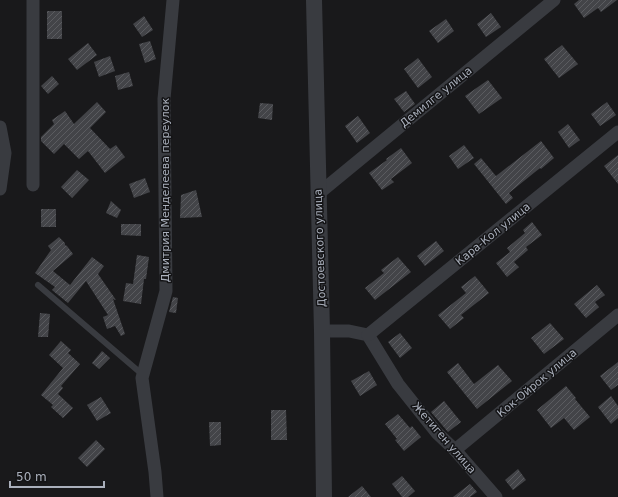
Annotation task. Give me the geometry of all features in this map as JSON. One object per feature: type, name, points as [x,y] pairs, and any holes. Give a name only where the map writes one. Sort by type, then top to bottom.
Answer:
[{"type":"street","points":[[33,0],[33,185]]},
{"type":"street","name":"Дмитрия Менделеева переулок","points":[[157,497],[142,378],[166,291],[164,99],[173,0]]},
{"type":"street","name":"Достоевского улица","points":[[314,0],[322,331],[324,497]]},
{"type":"street","name":"Демилге улица","points":[[318,194],[554,0]]},
{"type":"street","points":[[0,127],[5,153],[0,190]]},
{"type":"street","name":"Кара-Кол улица","points":[[368,335],[618,132]]},
{"type":"street","name":"Кок-Ойрок улица","points":[[456,450],[618,315]]},
{"type":"street","points":[[322,331],[349,331],[368,335]]},
{"type":"street","name":"Жетиген улица","points":[[368,335],[398,384],[437,433],[456,450],[496,497]]},
{"type":"lane","points":[[38,285],[143,375]]},
{"type":"building","points":[[579,0],[617,0],[601,12],[598,8],[584,18],[574,4]]},
{"type":"building","points":[[47,11],[62,11],[62,39],[47,39]]},
{"type":"building","points":[[491,13],[501,27],[486,37],[477,24]]},
{"type":"building","points":[[144,16],[153,30],[142,37],[133,24]]},
{"type":"building","points":[[446,19],[454,31],[438,43],[429,31]]},
{"type":"building","points":[[150,41],[156,59],[145,63],[139,44]]},
{"type":"building","points":[[88,43],[97,55],[77,70],[68,59]]},
{"type":"building","points":[[562,45],[578,64],[559,78],[544,59]]},
{"type":"building","points":[[110,56],[115,71],[99,77],[94,62]]},
{"type":"building","points":[[418,58],[432,77],[418,88],[404,69]]},
{"type":"building","points":[[129,72],[133,86],[118,90],[115,76]]},
{"type":"building","points":[[52,76],[59,84],[48,94],[41,86]]},
{"type":"building","points":[[488,80],[502,98],[479,114],[465,96]]},
{"type":"building","points":[[406,91],[415,104],[404,112],[394,99]]},
{"type":"building","points":[[97,102],[106,112],[90,128],[110,149],[116,145],[125,157],[105,173],[88,151],[79,159],[64,144],[54,154],[41,141],[41,137],[54,124],[52,120],[65,111],[74,124]]},
{"type":"building","points":[[607,102],[616,115],[600,126],[591,114]]},
{"type":"building","points":[[260,103],[273,104],[272,120],[258,118]]},
{"type":"building","points":[[358,116],[370,133],[357,143],[345,126]]},
{"type":"building","points":[[568,124],[580,140],[569,148],[558,132]]},
{"type":"building","points":[[541,141],[554,158],[509,193],[513,198],[506,204],[474,164],[481,158],[496,176]]},
{"type":"building","points":[[464,145],[474,158],[458,169],[449,156]]},
{"type":"building","points":[[401,148],[412,163],[391,179],[394,182],[382,190],[369,173]]},
{"type":"building","points":[[618,155],[618,184],[604,166]]},
{"type":"building","points":[[77,170],[89,180],[72,198],[61,187]]},
{"type":"building","points":[[145,178],[150,192],[134,198],[129,184]]},
{"type":"building","points":[[196,190],[202,217],[180,218],[181,195]]},
{"type":"building","points":[[111,201],[121,210],[117,218],[106,213]]},
{"type":"building","points":[[41,209],[56,209],[56,227],[41,227]]},
{"type":"building","points":[[532,222],[542,235],[526,247],[528,250],[514,262],[519,267],[507,277],[496,263],[510,252],[507,248],[525,233],[523,230]]},
{"type":"building","points":[[121,224],[141,224],[141,236],[121,235]]},
{"type":"building","points":[[59,237],[73,254],[53,271],[70,285],[92,257],[104,266],[98,274],[116,300],[113,299],[125,334],[121,336],[115,326],[107,329],[103,317],[108,315],[86,281],[68,303],[52,290],[55,287],[35,273],[51,250],[48,246]]},
{"type":"building","points":[[436,241],[444,251],[425,266],[417,256]]},
{"type":"building","points":[[137,255],[149,257],[146,279],[144,279],[141,304],[123,301],[126,283],[133,284]]},
{"type":"building","points":[[398,257],[411,272],[375,300],[365,288],[384,273],[381,270]]},
{"type":"building","points":[[475,276],[489,293],[461,315],[464,318],[450,329],[438,315],[466,293],[461,287]]},
{"type":"building","points":[[597,285],[605,295],[595,302],[599,307],[586,318],[574,304]]},
{"type":"building","points":[[173,297],[178,298],[176,313],[169,312]]},
{"type":"building","points":[[40,313],[50,314],[48,337],[38,337]]},
{"type":"building","points":[[550,323],[564,339],[544,354],[531,338]]},
{"type":"building","points":[[400,333],[412,348],[400,358],[388,342]]},
{"type":"building","points":[[61,341],[71,350],[68,353],[80,364],[61,386],[63,388],[58,394],[73,408],[63,418],[51,407],[53,405],[41,395],[63,368],[49,355]]},
{"type":"building","points":[[102,351],[110,358],[99,369],[92,363]]},
{"type":"building","points":[[618,362],[618,385],[611,390],[600,376]]},
{"type":"building","points":[[458,363],[474,384],[498,365],[512,381],[477,409],[447,372]]},
{"type":"building","points":[[369,371],[377,385],[360,396],[351,381]]},
{"type":"building","points":[[566,386],[590,417],[574,430],[564,418],[551,428],[537,410]]},
{"type":"building","points":[[611,396],[618,406],[618,418],[611,424],[598,407]]},
{"type":"building","points":[[101,397],[111,413],[97,421],[87,405]]},
{"type":"building","points":[[444,401],[461,422],[448,432],[431,412]]},
{"type":"building","points":[[271,410],[286,410],[287,440],[271,440]]},
{"type":"building","points":[[398,414],[410,428],[412,426],[421,437],[404,451],[385,424]]},
{"type":"building","points":[[209,422],[221,422],[221,445],[210,446]]},
{"type":"building","points":[[96,440],[105,449],[87,467],[78,458]]},
{"type":"building","points":[[518,469],[526,480],[513,490],[505,480]]},
{"type":"building","points":[[402,476],[415,491],[408,497],[402,497],[392,484]]},
{"type":"building","points":[[470,484],[477,492],[470,497],[453,497]]},
{"type":"building","points":[[362,486],[371,497],[348,497]]}]
